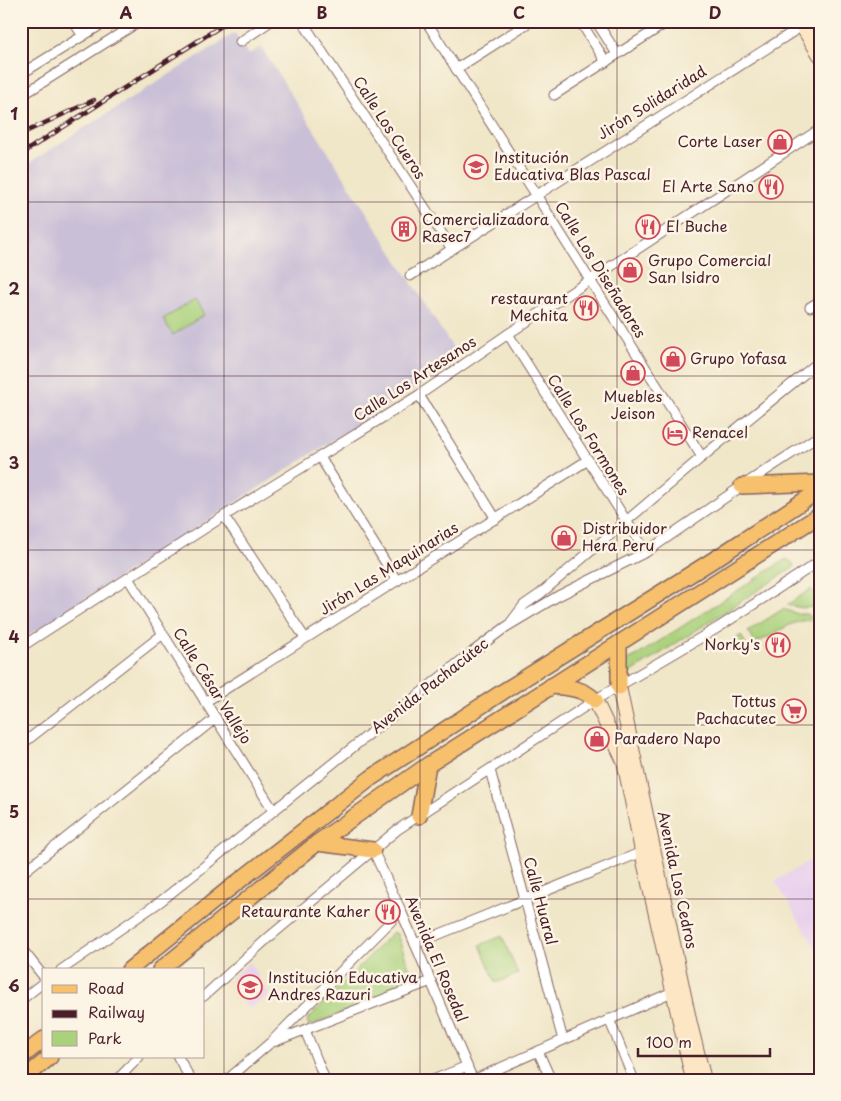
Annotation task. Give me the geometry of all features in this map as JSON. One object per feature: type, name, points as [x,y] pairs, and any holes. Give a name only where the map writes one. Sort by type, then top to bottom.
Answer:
[{"type":"main road","points":[[742,486],[820,483]]},
{"type":"main road","points":[[132,968],[371,778],[820,490]]},
{"type":"main road","points":[[162,968],[317,843],[428,765],[820,515]]},
{"type":"main road","points":[[619,643],[619,687]]},
{"type":"main road","points":[[550,686],[586,692],[595,700]]},
{"type":"main road","points":[[504,691],[516,709]]},
{"type":"main road","points":[[419,816],[428,765]]},
{"type":"main road","points":[[317,843],[373,850]]},
{"type":"main road","points":[[174,934],[186,949]]},
{"type":"main road","points":[[21,1057],[42,1041]]},
{"type":"main road","points":[[22,1080],[49,1058]]},
{"type":"street","points":[[73,21],[83,36]]},
{"type":"street","points":[[21,74],[107,21]]},
{"type":"street","points":[[21,96],[140,21]]},
{"type":"street","points":[[240,42],[271,21]]},
{"type":"street","name":"Calle Los Cueros","points":[[302,21],[452,249]]},
{"type":"street","name":"Calle Los Diseñadores","points":[[426,21],[702,457]]},
{"type":"street","points":[[456,69],[531,21]]},
{"type":"street","points":[[580,21],[606,62]]},
{"type":"street","points":[[596,21],[617,54]]},
{"type":"street","points":[[554,95],[669,21]]},
{"type":"street","points":[[804,23],[820,55]]},
{"type":"street","name":"Jirón Solidaridad","points":[[410,276],[804,23]]},
{"type":"street","name":"Calle Los Artesanos","points":[[21,647],[224,516],[419,395],[508,334],[820,129]]},
{"type":"street","points":[[810,307],[820,300]]},
{"type":"street","name":"Calle Los Formones","points":[[508,334],[646,552]]},
{"type":"street","points":[[506,627],[524,605],[540,594],[702,457],[820,361]]},
{"type":"street","points":[[419,395],[496,518]]},
{"type":"street","name":"Avenida Pachacútec","points":[[64,968],[162,901],[273,810],[506,627],[558,596],[646,552],[820,435]]},
{"type":"street","points":[[320,457],[397,581]]},
{"type":"street","name":"Jirón Las Maquinarias","points":[[206,702],[588,460]]},
{"type":"street","points":[[224,516],[305,638]]},
{"type":"street","points":[[205,995],[268,938],[397,830],[595,700],[719,627],[820,561]]},
{"type":"street","name":"Calle César Vallejo","points":[[128,578],[273,810]]},
{"type":"street","points":[[21,745],[163,634]]},
{"type":"street","name":"Avenida Los Cedros","points":[[619,687],[690,1024],[704,1080]]},
{"type":"street","name":"Avenida Los Cedros","points":[[595,700],[624,761],[672,992],[693,1080]]},
{"type":"street","points":[[606,721],[624,712]]},
{"type":"street","points":[[21,874],[216,718]]},
{"type":"street","name":"Calle Huaral","points":[[490,770],[563,1040]]},
{"type":"street","name":"Avenida El Rosedal","points":[[373,850],[473,1080]]},
{"type":"street","points":[[415,944],[642,852]]},
{"type":"street","points":[[227,1080],[270,1043],[401,911]]},
{"type":"street","points":[[21,948],[42,974]]},
{"type":"street","points":[[270,1043],[431,981]]},
{"type":"street","points":[[21,1000],[42,984]]},
{"type":"street","points":[[473,1080],[672,992]]},
{"type":"street","points":[[609,1020],[634,1080]]},
{"type":"street","points":[[305,1030],[325,1080]]},
{"type":"street","points":[[538,1051],[551,1080]]},
{"type":"street","points":[[117,1080],[138,1058]]},
{"type":"street","points":[[179,1058],[191,1080]]},
{"type":"street","points":[[433,1080],[467,1066]]},
{"type":"shaded area","points":[[235,33],[248,55],[261,47],[460,359],[21,640],[21,168]]},
{"type":"shaded area","points":[[820,855],[820,955],[775,881]]},
{"type":"shaded area","name":"Institución Educativa Andres Razuri","points":[[250,962],[269,995],[248,1009],[232,979]]},
{"type":"green space","points":[[195,300],[204,315],[173,335],[163,319]]},
{"type":"green space","points":[[786,559],[793,563],[794,567],[627,675],[625,661],[638,655]]},
{"type":"green space","points":[[811,589],[820,601],[820,606],[803,608],[787,605]]},
{"type":"green space","points":[[783,609],[798,614],[808,614],[811,618],[793,623],[754,643],[748,631]]},
{"type":"green space","points":[[741,635],[746,645],[740,651],[733,653],[728,644]]},
{"type":"green space","points":[[393,932],[397,934],[415,984],[309,1026],[307,1020]]},
{"type":"green space","points":[[502,936],[518,974],[496,983],[480,945]]},
{"type":"railway","points":[[21,154],[229,21]]},
{"type":"railway","points":[[21,134],[94,100]]},
{"type":"place","name":"Corte Laser","points":[[780,142]]},
{"type":"place","name":"Institución Educativa Blas Pascal","points":[[476,167]]},
{"type":"place","name":"El Arte Sano","points":[[771,187]]},
{"type":"place","name":"El Buche","points":[[648,227]]},
{"type":"place","name":"Comercializadora Rasec7","points":[[404,229]]},
{"type":"place","name":"Grupo Comercial San Isidro","points":[[630,270]]},
{"type":"place","name":"restaurant Mechita","points":[[586,308]]},
{"type":"place","name":"Grupo Yofasa","points":[[673,359]]},
{"type":"place","name":"Muebles Jeison","points":[[633,373]]},
{"type":"place","name":"Renacel","points":[[675,433]]},
{"type":"place","name":"Distribuidor Hera Peru","points":[[564,538]]},
{"type":"place","name":"Norky's","points":[[778,645]]},
{"type":"place","name":"Tottus Pachacutec","points":[[794,711]]},
{"type":"place","name":"Paradero Napo","points":[[597,739]]},
{"type":"place","name":"Retaurante Kaher","points":[[388,912]]},
{"type":"place","name":"Institución Educativa Andres Razuri","points":[[250,987]]}]
